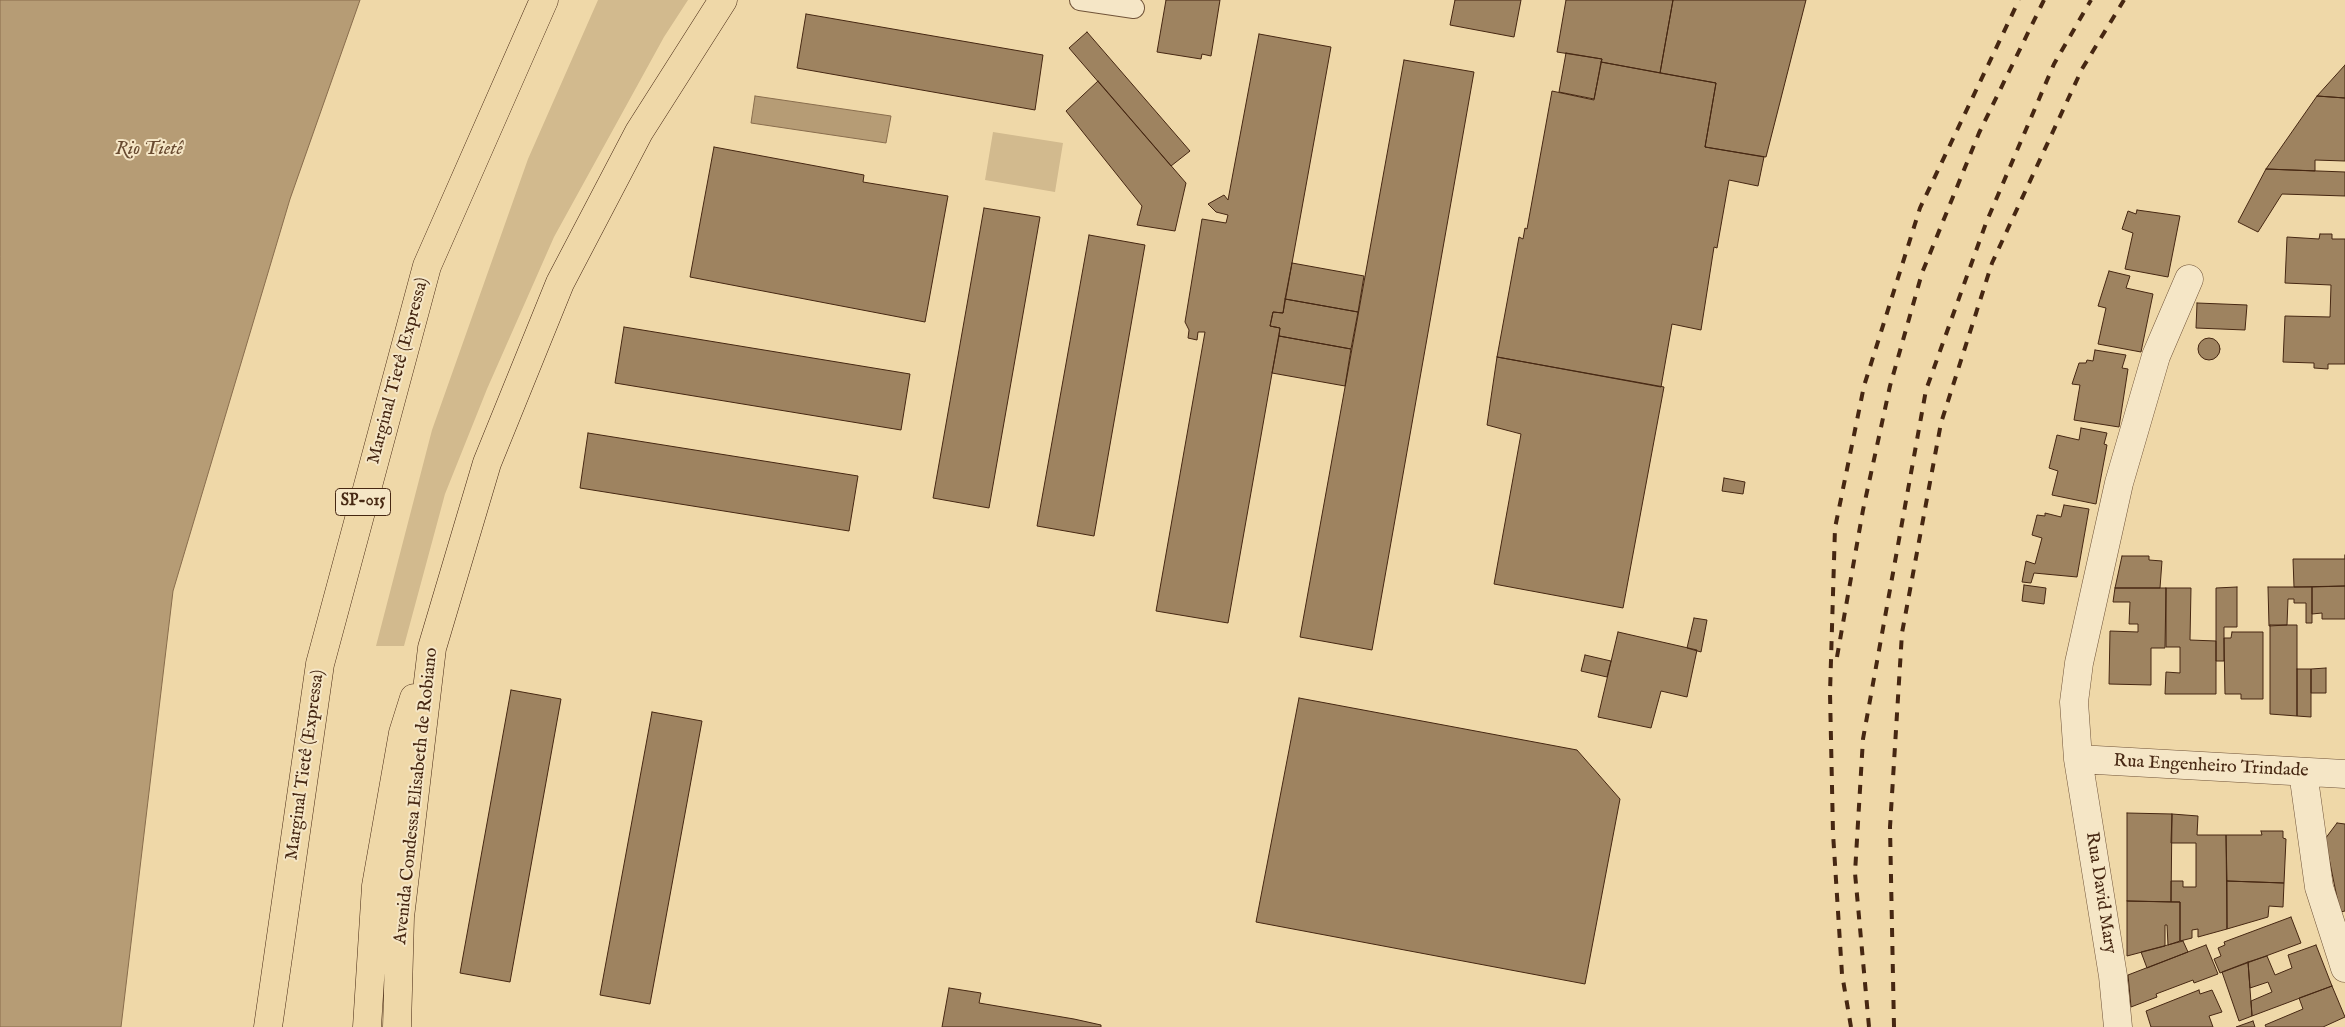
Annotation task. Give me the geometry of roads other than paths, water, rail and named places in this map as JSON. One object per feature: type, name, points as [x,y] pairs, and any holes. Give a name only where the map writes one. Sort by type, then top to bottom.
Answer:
[{"type":"highway","name":"Marginal Tietê (Expressa)","points":[[268,1027],[320,664],[427,266],[544,0]]},
{"type":"highway","name":"Avenida Condessa Elisabeth de Robiano","points":[[397,1027],[400,917],[432,648],[487,463],[560,283],[638,132],[723,0]]},
{"type":"highway","points":[[366,1027],[376,886],[387,818],[402,733],[432,648]]},
{"type":"street","name":"Rua David Mary","points":[[2118,1027],[2113,976],[2078,759],[2074,702],[2079,663],[2117,493],[2156,356],[2189,279]]},
{"type":"street","name":"Rua Engenheiro Trindade","points":[[2078,759],[2345,774]]},
{"type":"street","points":[[2303,772],[2319,886],[2345,968]]},
{"type":"lane","points":[[1080,0],[1134,8]]},
{"type":"water","name":"Rio Tietê","points":[[0,0],[360,0],[290,199],[173,591],[121,1027],[0,1027]]},
{"type":"water","points":[[755,96],[891,116],[886,143],[751,123]]},
{"type":"railway","points":[[1851,1027],[1842,974],[1833,833],[1830,693],[1835,528],[1864,386],[1920,208],[2019,0]]},
{"type":"railway","points":[[1837,657],[1863,510],[1890,386],[1922,273],[1979,133],[2044,0]]},
{"type":"railway","points":[[1869,1027],[1855,873],[1863,739],[1926,390],[1986,223],[2054,64],[2091,0]]},
{"type":"railway","points":[[1894,1027],[1890,827],[1902,633],[1941,423],[1992,263],[2082,69],[2124,0]]}]
